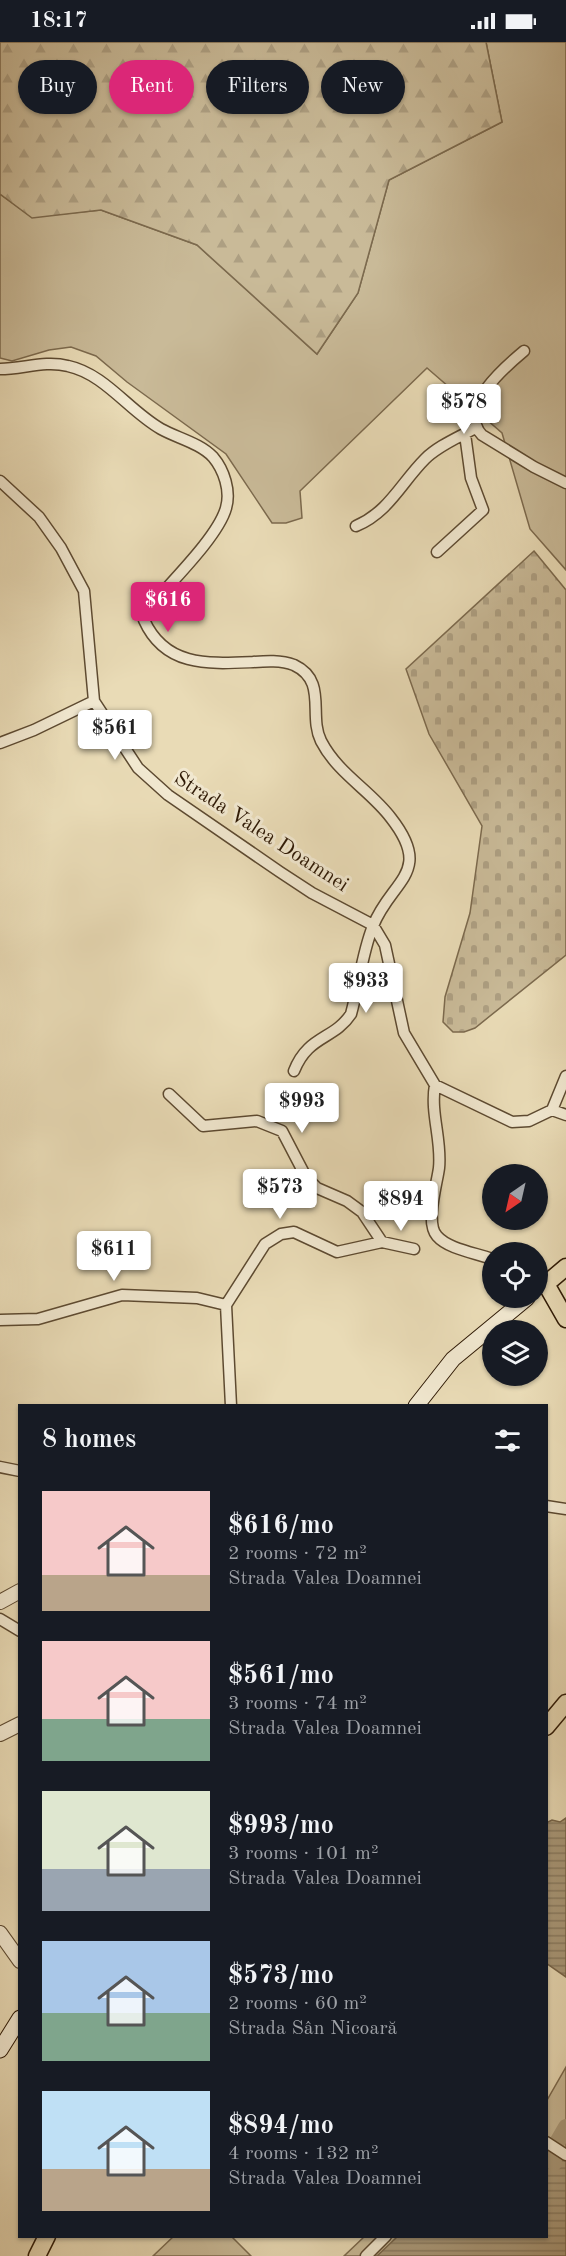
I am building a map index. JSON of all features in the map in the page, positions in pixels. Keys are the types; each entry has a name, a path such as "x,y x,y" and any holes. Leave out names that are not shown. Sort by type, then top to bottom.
{"main road":[{"path":"548,1279 566,1267"},
{"path":"548,1295 566,1319"},
{"path":"418,1404 458,1354 515,1308"},
{"path":"0,2050 18,2021"},
{"path":"37,2256 46,2238"}],"street":[{"path":"524,351 483,391 476,416 477,428 490,440 566,483"},
{"path":"0,369 46,363 68,366 90,374 138,414 161,429 211,454 221,467 228,496 226,509 203,545 149,608 144,620 150,633 163,649 176,656 222,664 282,662 293,665 311,680 317,699 318,736 327,753 346,775 389,815 408,844 407,873 373,925 351,1014 344,1023 307,1048 294,1071"},
{"path":"356,526 374,516 392,501 427,457 477,428"},
{"path":"437,552 483,510 471,478 465,434"},
{"name":"Strada Valea Doamnei","path":"0,481 39,517 84,591 94,701 124,748 152,783 312,893 373,925"},
{"path":"0,743 34,730 94,701"},
{"path":"373,925 385,945 405,1033 435,1085 512,1122 530,1121 552,1110 566,1076"},
{"path":"435,1085 433,1107 439,1155 432,1205 433,1229 441,1239 482,1255"},
{"path":"169,1094 203,1126 256,1121 282,1131 306,1177 326,1193 347,1201 362,1212 382,1242"},
{"path":"552,1110 566,1115"},
{"path":"231,1404 226,1305 260,1251 270,1240 281,1234 300,1234 337,1252 382,1242 414,1249"},
{"path":"0,1320 38,1318 122,1295 196,1298 226,1305"},
{"path":"0,1467 18,1471"},
{"path":"548,1506 566,1509"},
{"path":"0,1602 18,1592"},
{"path":"0,1619 18,1630"},
{"path":"0,1734 18,1725"},
{"path":"1,1936 18,1957"},
{"path":"548,2143 566,2155"},
{"path":"366,2256 384,2238"}],"green space":[{"path":"0,42 486,42 502,122 389,180 358,293 317,354 197,245 101,210 32,218 0,194"},
{"path":"486,42 566,42 566,570 530,529 502,433 427,368 300,491 302,518 286,523 272,523 226,454 127,382 96,356 71,347 49,350 12,361 0,358 0,194 32,217 101,210 197,245 317,354 358,293 389,180 502,122"},
{"path":"534,551 566,590 566,955 475,1028 464,1032 453,1032 443,1022 445,997 470,913 482,826 429,734 406,669"},
{"path":"566,2067 566,2256 344,2256 363,2238 548,2238 548,2098"},
{"path":"172,2238 233,2238 251,2256 153,2256"}],"shaded area":[{"path":"566,1818 566,1977 548,1964 548,1822 552,1820 560,1822"},
{"path":"548,2148 566,2161 566,2256 377,2256 396,2238 548,2238"}],"waterway":[{"path":"554,2163 552,2151 566,2127"}]}
